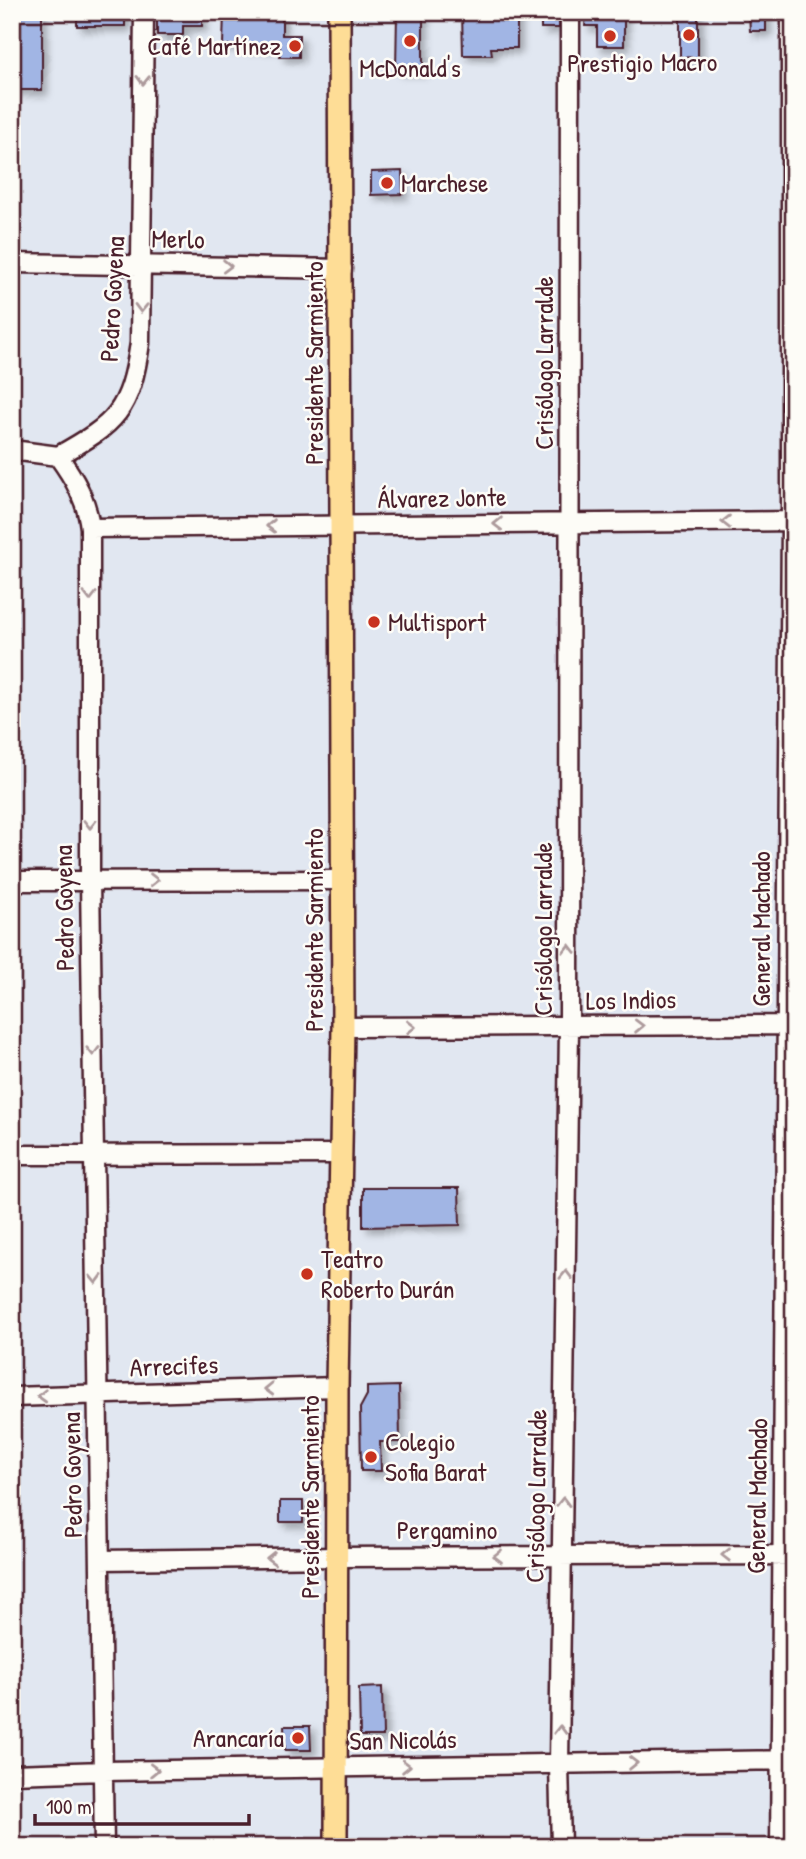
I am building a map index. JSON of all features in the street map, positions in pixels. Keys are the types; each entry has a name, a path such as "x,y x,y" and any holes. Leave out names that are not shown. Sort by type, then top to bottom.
{"main road":[{"name":"Presidente Sarmiento","path":"336,1847 339,1557 337,1387 343,1027 339,12"}],"street":[{"name":"Pedro Goyena","path":"104,1847 90,880 90,528 88,512 78,488 58,456 108,424 123,407 129,394 140,343 144,12"},
{"name":"Crisólogo Larralde","path":"561,1847 559,1764 569,1027 570,12"},
{"name":"General Machado","path":"780,1847 787,1760 792,521 791,12"},
{"name":"Merlo","path":"12,263 342,269"},
{"path":"12,450 58,456"},
{"name":"Álvarez Jonte","path":"90,528 792,521"},
{"path":"12,881 341,880"},
{"name":"Los Indios","path":"343,1027 790,1025"},
{"path":"12,1156 341,1154"},
{"name":"Arrecifes","path":"12,1397 337,1387"},
{"name":"Pergamino","path":"100,1560 788,1555"},
{"name":"San Nicolás","path":"12,1774 787,1760"}],"building":[{"path":"12,12 42,12 42,90 12,90"},
{"path":"77,12 125,12 125,26 77,26"},
{"path":"157,12 202,12 202,26 183,26 183,35 157,35"},
{"path":"224,12 282,12 282,35 299,35 299,57 280,57 280,47 223,45"},
{"name":"McDonald's","path":"397,12 423,12 423,70 396,70"},
{"path":"462,12 517,12 517,48 491,48 492,55 463,55"},
{"path":"541,12 559,12 559,28 541,28"},
{"name":"Prestigio","path":"586,12 624,12 624,46 597,46 597,26 585,26"},
{"name":"Macro","path":"680,12 698,12 698,58 680,57"},
{"path":"749,12 766,12 766,31 750,31"},
{"name":"Marchese","path":"402,171 403,194 371,195 371,172"},
{"path":"363,1188 459,1188 460,1225 363,1227"},
{"path":"399,1386 400,1442 380,1442 381,1471 361,1471 360,1408 367,1395 367,1387"},
{"path":"280,1501 303,1501 303,1522 280,1522"},
{"path":"382,1687 383,1736 360,1736 359,1688"},
{"name":"Arancaría","path":"284,1726 310,1726 311,1750 285,1750"}],"place":[{"name":"Macro","path":"689,35"},
{"name":"Prestigio","path":"610,36"},
{"name":"McDonald's","path":"410,41"},
{"name":"Café Martínez","path":"295,46"},
{"name":"Marchese","path":"387,183"},
{"name":"Multisport","path":"374,622"},
{"name":"Teatro Roberto Durán","path":"307,1274"},
{"name":"Colegio Sofia Barat","path":"371,1457"},
{"name":"Arancaría","path":"298,1738"}]}
